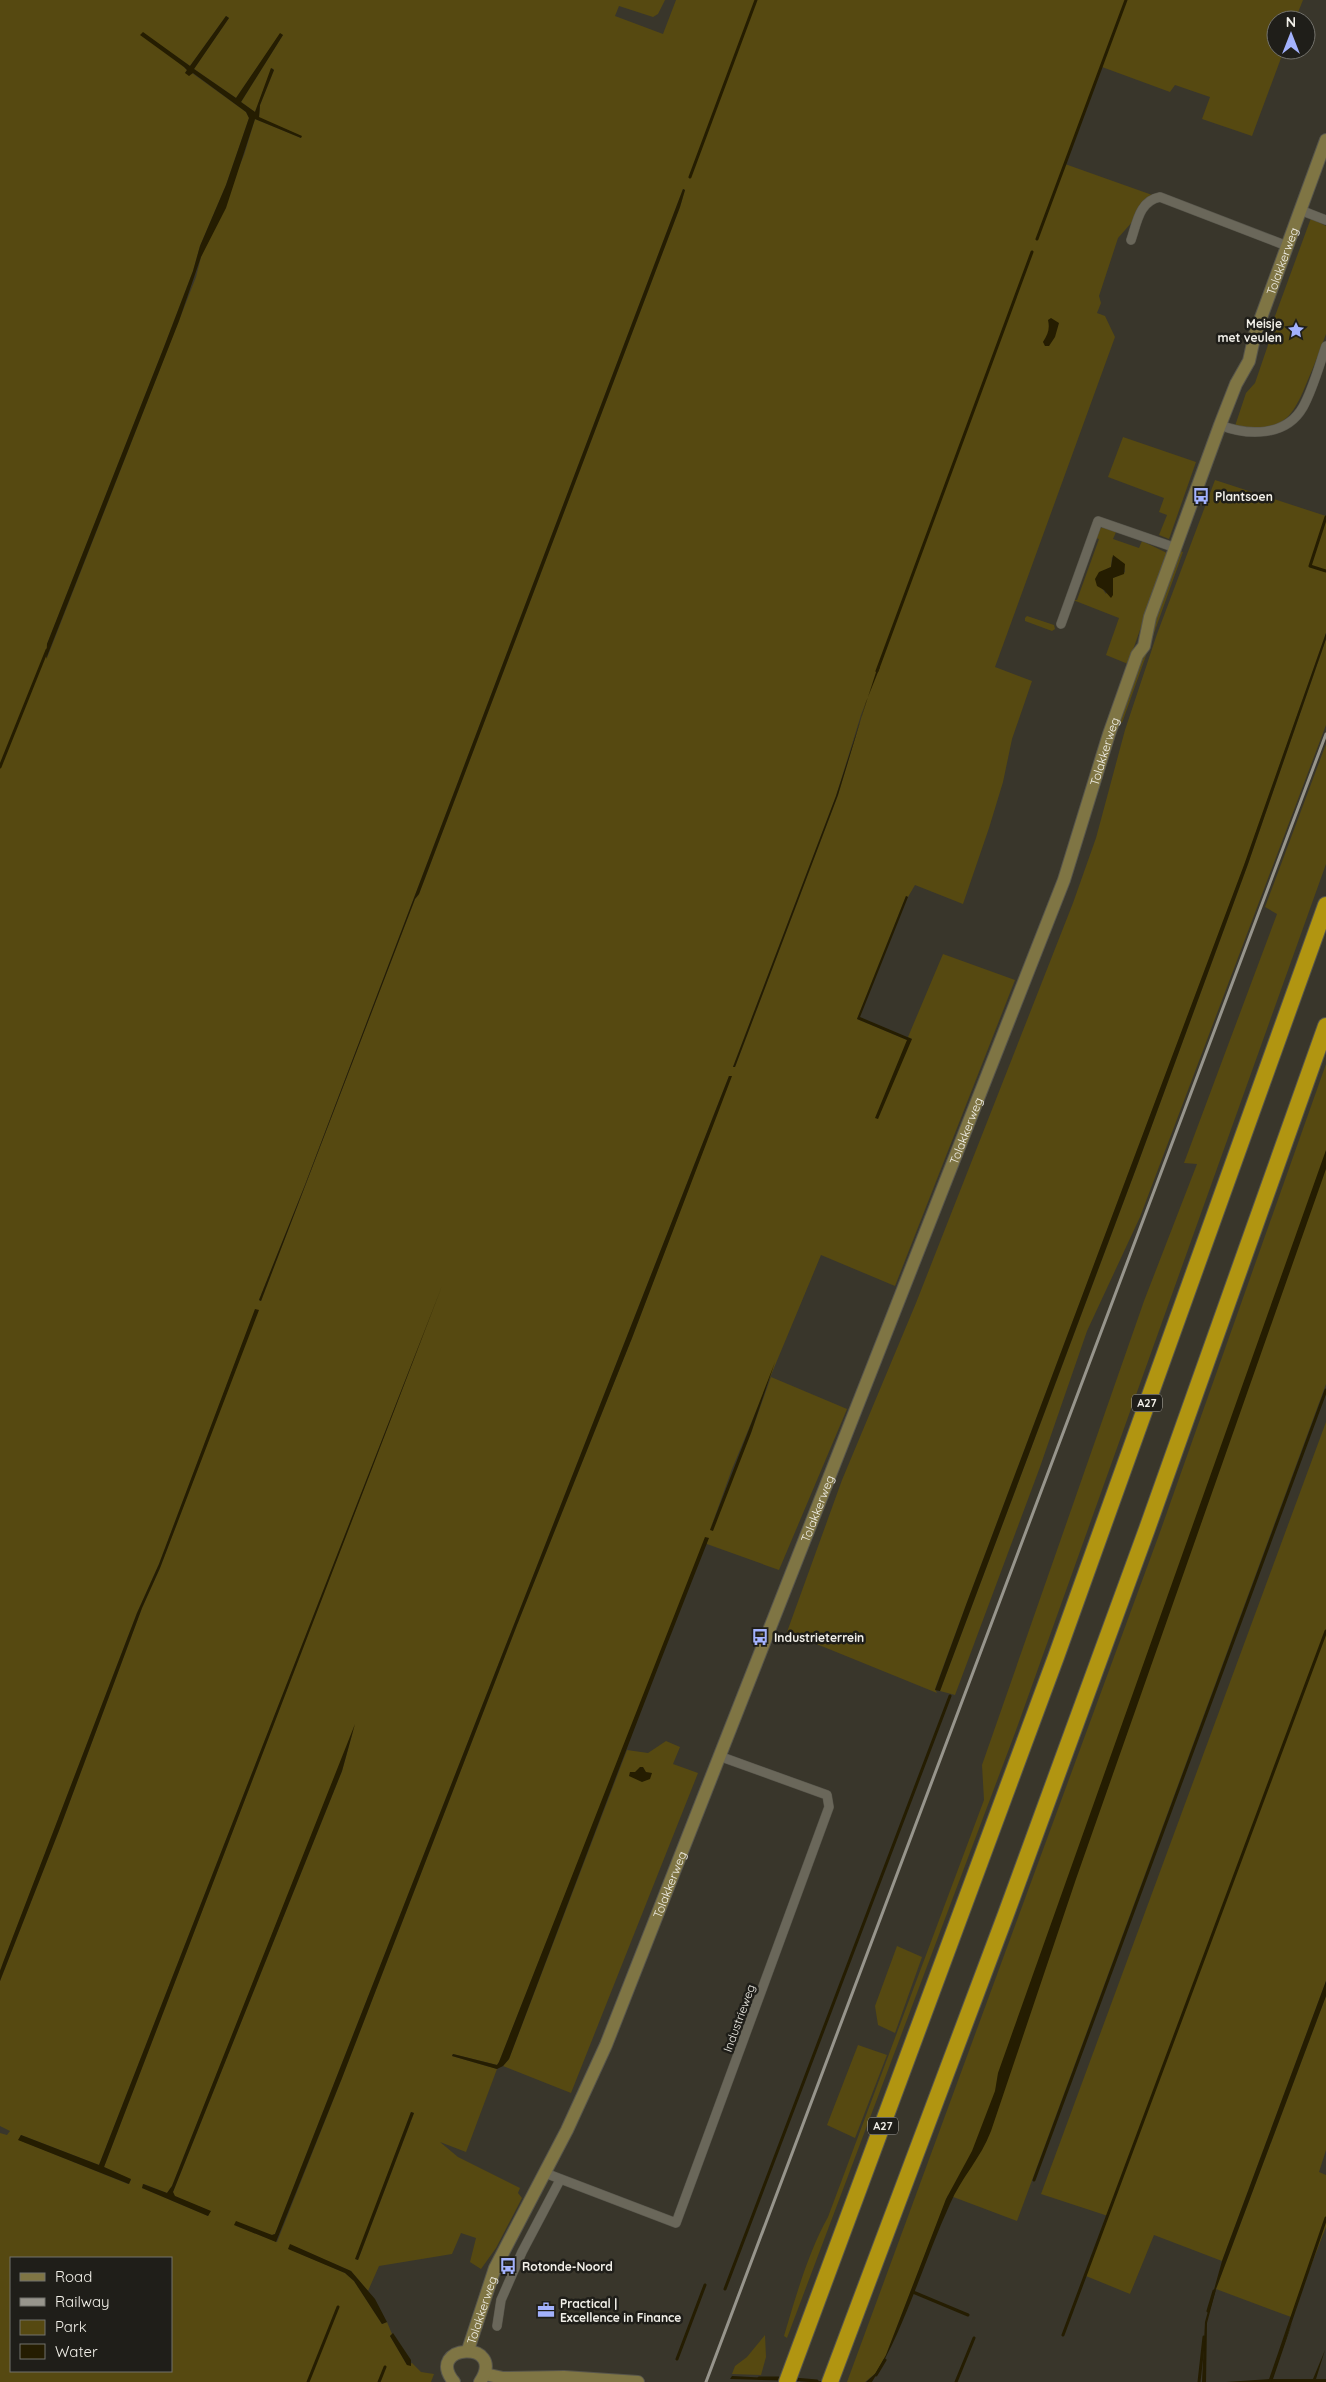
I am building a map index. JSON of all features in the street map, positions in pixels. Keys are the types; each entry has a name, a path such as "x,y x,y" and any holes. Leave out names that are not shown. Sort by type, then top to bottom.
{"highway":[{"name":"A27","path":"787,2382 1049,1676 1326,905"},
{"path":"830,2382 1006,1914 1147,1529 1326,1026"}],"main road":[{"name":"Tolakkerweg","path":"468,2350 488,2283 506,2244 545,2173 606,2044 1064,880 1109,734 1137,655 1144,624 1150,617 1236,384 1249,361 1255,334 1326,140"},
{"path":"454,2382 448,2372 449,2361 457,2352 468,2350 476,2352 483,2360 482,2378 564,2377 638,2382"}],"street":[{"path":"1131,240 1143,205 1153,198 1160,197 1286,246"},
{"path":"1300,210 1326,220"},
{"path":"1220,425 1244,432 1261,433 1290,422 1303,408 1326,346"},
{"path":"1060,624 1098,521 1176,548"},
{"name":"Industrieweg","path":"545,2173 676,2224 829,1807 827,1795 719,1756"},
{"path":"497,2326 501,2300 522,2252 560,2180"}],"green space":[{"path":"0,0 665,0 658,14 653,17 619,6 615,16 663,34 676,0 1303,0 1299,10 1266,10 1266,60 1280,60 1252,136 1202,119 1210,97 1175,85 1170,92 1102,67 1065,164 1155,196 1118,238 1099,296 1101,303 1097,313 1105,316 1115,337 995,667 1032,681 1012,739 1003,782 989,828 963,904 915,885 908,897 906,896 857,1019 907,1040 912,1039 908,1037 943,954 1015,980 895,1286 821,1255 732,1469 710,1530 751,1433 771,1377 847,1409 779,1570 704,1543 499,2062 497,2065 453,2054 452,2056 497,2069 466,2152 440,2142 458,2157 520,2188 518,2193 522,2198 496,2248 481,2269 470,2262 476,2238 461,2233 452,2254 379,2266 368,2291 351,2271 291,2245 289,2249 345,2273 354,2281 382,2324 387,2322 392,2334 390,2336 407,2365 412,2363 421,2372 434,2374 431,2382 0,2382 0,2133 7,2135 10,2131 0,2126 0,1981 258,1310 255,1310 159,1564 137,1613 0,1971","holes":["226,16 229,18 194,69 236,98 280,34 283,35 241,102 255,112 272,68 274,70 260,105 259,118 301,136 301,138 255,119 244,155 201,257 196,277 47,658 47,644 164,347 193,271 200,246 226,185 249,118 246,112 192,73 185,73 187,70 184,67 143,33 190,66","683,189 685,190 680,207 419,894 415,899 261,1301 259,1300 305,1185","879,668 866,702 838,795 735,1067 733,1067 836,796 861,715","729,1076 731,1077 632,1338 517,1625 277,2242 234,2225 272,2235 275,2234","423,1335 104,2167 131,2180 128,2184 19,2140 21,2135 99,2165","353,1731 342,1771 173,2192 174,2196 210,2211 208,2216 142,2188 144,2184 167,2193 172,2186","411,2112 414,2113 358,2260 356,2259"]},
{"path":"1311,218 1326,226 1326,334 1301,396 1289,415 1282,422 1273,426 1250,428 1235,426 1246,393 1255,383 1268,345 1271,327"},
{"path":"1123,437 1196,462 1169,539 1159,535 1167,515 1159,512 1164,498 1108,477"},
{"path":"1215,480 1326,516 1326,633 1247,858 966,1605 935,1689 937,1693 787,1632 842,1480 916,1303 1073,903 1096,838 1125,730 1157,634"},
{"path":"1103,527 1116,532 1113,539 1139,548 1142,541 1167,553 1128,664 1106,655 1119,618 1073,600 1077,600 1099,539 1096,538 1099,529","holes":["1112,557 1124,564 1125,572 1113,578 1106,594 1101,587 1107,569 1111,567"]},
{"path":"1179,551 1183,552 1122,723 1119,720"},
{"path":"1027,616 1054,625 1055,629 1052,631 1025,621"},
{"path":"1326,639 1326,725 1140,1217 1087,1331 1040,1467 955,1695 940,1691 1248,864"},
{"path":"1326,744 1326,864 1015,1733 787,2338 784,2336 808,2260 828,2217 984,1800 982,1765 1144,1301 1197,1164 1184,1163 1277,914 1265,907"},
{"path":"1326,1064 1326,1384 1017,2221 948,2195 886,2355 876,2373 865,2382 847,2382 1160,1532"},
{"path":"1326,1422 1326,1981 1222,2261 1154,2235 1130,2294 1086,2276 1108,2216 1041,2194"},
{"path":"666,1741 680,1747 673,1764 698,1773 571,2093 503,2066 509,2059 627,1750 648,1753"},
{"path":"897,1946 922,1957 895,2033 878,2025 875,2006"},
{"path":"1326,1996 1326,2150 1319,2172 1326,2175 1326,2227 1291,2317 1216,2289"},
{"path":"858,2045 887,2055 855,2138 827,2125"},
{"path":"765,2335 766,2357 761,2375 732,2374 735,2366 747,2357"}],"water":[{"path":"226,16 229,18 194,69 236,98 280,33 283,35 241,102 255,112 271,68 274,70 260,105 259,117 302,136 301,138 255,119 226,208 201,257 179,321 46,659 47,644 164,347 193,271 200,246 226,185 249,118 246,112 193,73 189,76 185,73 187,70 184,67 140,35 143,32 190,66"},
{"path":"683,189 685,190 680,207 419,894 415,899 261,1301 259,1300 305,1185"},
{"path":"1051,318 1059,323 1055,337 1049,346 1045,346 1043,342 1048,331 1048,320"},
{"path":"1113,555 1125,564 1124,574 1113,578 1113,595 1111,598 1104,590 1097,586 1095,579 1099,572 1111,567"},
{"path":"1326,633 1326,639 1248,864 1137,1166 940,1691 935,1690 1244,865"},
{"path":"878,666 880,667 868,697"},
{"path":"861,719 838,795 735,1067 733,1067 836,796"},
{"path":"906,896 908,897 860,1017 912,1039 878,1119 875,1118 907,1040 857,1019"},
{"path":"729,1076 732,1076 632,1338 517,1625 342,2078 276,2242 234,2225 236,2221 272,2235 275,2234"},
{"path":"1326,1150 1326,1169 1076,1879 991,2131 950,2204 895,2339 872,2382 866,2382 876,2373 886,2355 946,2199 972,2151 995,2091 998,2073"},
{"path":"442,1286 104,2167 131,2179 129,2184 18,2140 21,2135 99,2165"},
{"path":"255,1309 259,1310 160,1568 142,1608 60,1828 0,1981 0,1971 4,1960 137,1613 159,1564"},
{"path":"775,1362 751,1433 713,1531 710,1530"},
{"path":"705,1537 709,1538 509,2059 503,2066 497,2069 452,2056 453,2054 497,2065 499,2062"},
{"path":"355,1724 342,1771 173,2192 175,2196 211,2211 208,2216 142,2188 143,2184 167,2193 172,2186"},
{"path":"640,1767 643,1767 646,1772 652,1773 650,1779 642,1782 629,1776 630,1772 635,1772"},
{"path":"1326,1981 1326,1996 1216,2289 1207,2323 1206,2382 1202,2382 1205,2322 1222,2261"},
{"path":"411,2112 414,2113 358,2260 355,2259"},
{"path":"290,2244 351,2271 375,2299 387,2322 382,2324 354,2281 345,2273 288,2249"},
{"path":"1292,2323 1273,2379 1313,2379 1325,2350 1316,2379 1326,2379 1326,2382 1226,2382 1270,2379"},
{"path":"393,2333 411,2360 411,2366 407,2365 390,2336"},
{"path":"732,2376 836,2382 730,2379"}],"waterway":[{"path":"690,177 756,0"},
{"path":"1037,239 1126,0"},
{"path":"877,671 1032,252"},
{"path":"1326,517 1310,566 1326,571"},
{"path":"0,767 47,650"},
{"path":"1034,2180 1326,1390"},
{"path":"1063,2335 1326,1631"},
{"path":"725,2289 950,1696"},
{"path":"1270,2381 1326,2218"},
{"path":"677,2359 705,2285"},
{"path":"1208,2311 1214,2291"},
{"path":"913,2292 968,2315"},
{"path":"308,2382 338,2307"},
{"path":"1199,2382 1204,2337"},
{"path":"956,2382 974,2338"},
{"path":"876,2375 885,2360"},
{"path":"379,2382 385,2367"},
{"path":"759,2378 782,2378"},
{"path":"794,2379 817,2381"}],"railway":[{"path":"706,2382 1326,734"}],"place":[{"name":"Meisje met veulen","path":"1296,330"},
{"name":"Plantsoen","path":"1201,496"},
{"name":"Industrieterrein","path":"760,1637"},
{"name":"Rotonde-Noord","path":"508,2266"},
{"name":"Practical | Excellence in Finance","path":"546,2310"}]}
